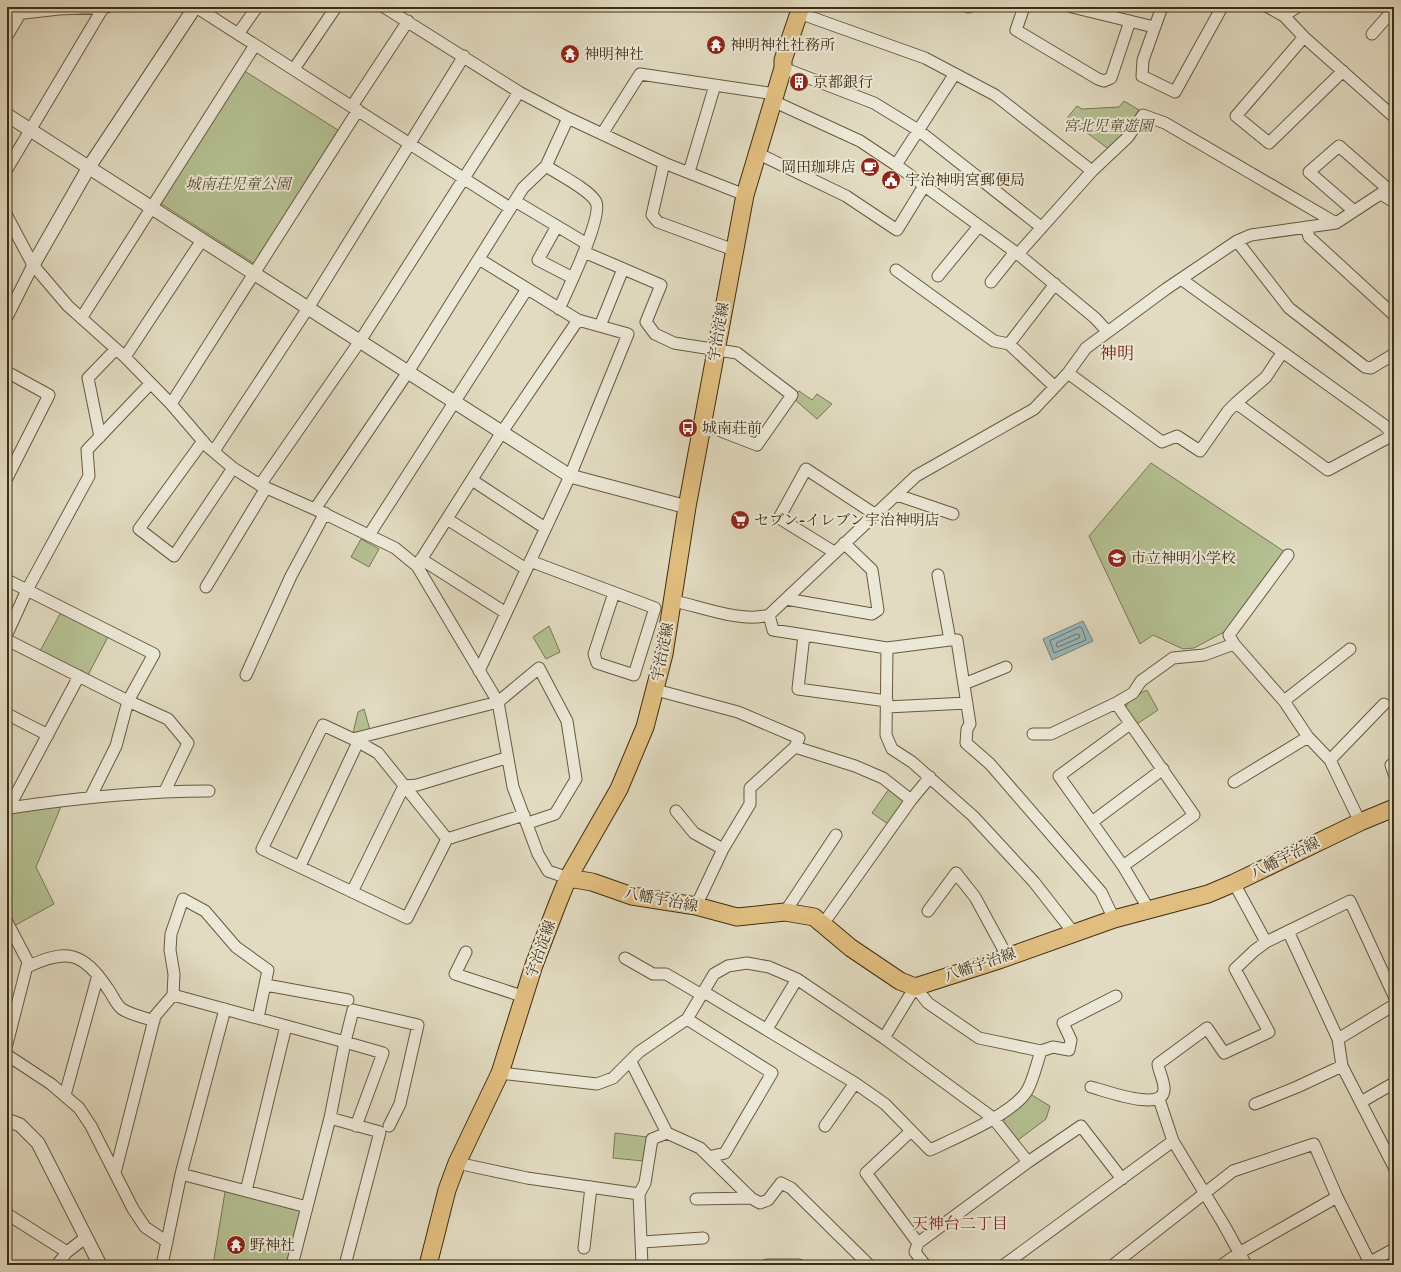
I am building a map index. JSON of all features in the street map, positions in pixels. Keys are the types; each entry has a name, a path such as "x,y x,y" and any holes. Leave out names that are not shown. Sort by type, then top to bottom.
{"main road":[{"name":"宇治淀線","path":"428,1265 447,1190 457,1163 500,1073 546,932 568,878 626,776 645,727 656,690 674,601 687,507 715,350 745,195 783,68 783,60 800,10"},
{"name":"八幡宇治線","path":"568,878 592,882 632,896 696,906 737,917 785,912 814,918 824,924 851,948 900,981 915,986 1148,908 1208,894 1360,822 1394,808"}],"street":[{"path":"7,15 59,9 105,7"},
{"path":"7,169 105,7"},
{"path":"7,317 33,265 89,167 196,7 463,178 557,226 586,248 623,269 661,285 646,322 656,334 674,343 737,353 792,394 757,444 703,424"},
{"path":"238,34 257,7"},
{"path":"294,70 336,7"},
{"path":"384,7 519,92 568,118 664,163 745,195"},
{"path":"1024,7 1016,30 1098,79 1104,81 1111,78 1130,21"},
{"path":"1072,7 1154,27"},
{"path":"1162,7 1143,60 1142,76 1174,92 1222,7"},
{"path":"1268,7 1284,16 1304,37 1394,117"},
{"path":"1284,16 1297,7"},
{"path":"1372,34 1394,9"},
{"path":"800,10 925,58 954,75 995,95 1092,171"},
{"path":"7,36 20,14"},
{"path":"171,404 254,273 408,21"},
{"path":"1304,37 1236,116 1269,143 1343,71"},
{"path":"82,317 255,44"},
{"path":"214,451 308,308 464,56"},
{"path":"783,68 874,103 918,130 1041,227"},
{"path":"602,134 640,74 715,85 774,97 860,142 896,165 1016,253 1095,318 1107,331"},
{"path":"896,165 954,75"},
{"path":"688,172 715,85"},
{"path":"206,587 263,486 360,341 519,92"},
{"path":"7,115 570,476 687,507"},
{"path":"991,282 1092,171 1128,137 1143,115 1165,122 1336,223"},
{"path":"246,675 320,511 522,188 546,166 568,118"},
{"path":"1354,211 1309,172 1339,146 1388,190 1394,202"},
{"path":"757,154 846,196 897,230 924,186"},
{"path":"664,163 652,215 658,222 734,250"},
{"path":"546,166 588,193 596,201 598,209 586,248 560,309"},
{"path":"674,601 747,618 760,618 769,615 834,552 876,516 916,476 1034,409 1068,373 1086,348 1107,331 1181,279 1237,241 1250,235 1336,223 1388,190"},
{"path":"7,216 33,265 68,306 116,349 171,404 203,441 233,468 263,486 320,511 395,548 506,613"},
{"path":"557,226 538,260 573,278"},
{"path":"938,276 979,226"},
{"path":"1306,227 1309,237 1394,315"},
{"path":"124,357 202,240"},
{"path":"1237,241 1289,308 1365,368 1371,368 1394,354"},
{"path":"479,259 578,320 628,334 570,476 479,671"},
{"path":"600,326 623,269"},
{"path":"896,270 994,340 1009,344 1054,387"},
{"path":"1181,279 1384,425 1394,435 1328,470 1236,403"},
{"path":"1009,344 1055,284"},
{"path":"369,535 527,289"},
{"path":"419,562 502,432 578,320"},
{"path":"100,437 88,378 116,349"},
{"path":"1068,373 1162,442 1177,436 1200,451 1228,411 1266,377 1282,353"},
{"path":"7,372 49,395 7,478"},
{"path":"7,634 27,590 89,476 87,450 150,384"},
{"path":"203,441 139,529 174,556 233,468"},
{"path":"834,552 779,518 806,469 876,516"},
{"path":"472,480 545,528"},
{"path":"897,495 953,514"},
{"path":"447,519 528,565 655,608 670,617"},
{"path":"786,599 872,614 878,610 872,570 844,543"},
{"path":"1288,555 1229,635 1234,644 1284,701 1308,737 1330,760 1360,822"},
{"path":"419,562 479,671 498,702 506,758 513,787 538,854 548,871 568,878"},
{"path":"938,575 950,640"},
{"path":"7,580 154,654 128,701 116,746 91,796"},
{"path":"614,593 594,654 596,663 634,675 655,608"},
{"path":"769,615 773,630 887,648 957,640 970,724 967,729 966,743 990,764 1101,892 1114,919"},
{"path":"804,635 798,689 887,704 967,703"},
{"path":"7,640 128,701 168,718 188,743 165,791"},
{"path":"1033,734 1051,734 1116,703 1133,693 1141,682 1173,658 1204,655 1234,644"},
{"path":"887,648 886,735 892,749 930,777 978,822 1034,882 1073,932"},
{"path":"1284,701 1350,649"},
{"path":"355,740 498,702 539,668 567,720 576,779 555,814 526,819 447,839 407,918 262,848 323,725 378,753 447,839"},
{"path":"964,684 1001,673"},
{"path":"8,809 79,676"},
{"path":"656,690 738,712 799,738 795,747 750,788 750,804 724,849 696,906"},
{"path":"1116,703 1194,815 1123,866"},
{"path":"1330,760 1384,704"},
{"path":"7,714 48,736"},
{"path":"1130,724 1059,776 1123,866 1148,908"},
{"path":"1234,782 1308,737"},
{"path":"300,866 355,740"},
{"path":"795,747 855,766 883,778 911,800"},
{"path":"404,786 417,785 506,758"},
{"path":"1092,822 1163,770"},
{"path":"824,924 911,800 930,777"},
{"path":"352,892 404,786"},
{"path":"8,809 91,796 165,791 209,791"},
{"path":"676,811 694,833 724,849"},
{"path":"785,912 836,835"},
{"path":"928,911 956,873 975,898 1008,956"},
{"path":"1234,883 1266,942"},
{"path":"115,1173 155,1016 173,995 174,974 170,950 171,934 183,899 205,911 236,947 268,970 258,1018"},
{"path":"1090,1087 1149,1102 1159,1100 1163,1095 1164,1088 1158,1064 1207,1028 1224,1053 1269,1032 1235,969 1266,942 1350,901 1394,996"},
{"path":"7,922 28,962 7,1044"},
{"path":"1288,931 1338,1039 1342,1066 1394,1167"},
{"path":"466,952 455,974 524,997"},
{"path":"27,966 43,959 64,956 77,957 98,975 121,1009 154,1021"},
{"path":"625,958 653,974 666,974 703,993 767,1029 855,1083 885,1104 910,1132 930,1150 993,1118 1017,1103 1028,1089 1041,1051"},
{"path":"500,1073 597,1084 612,1078 631,1062 640,1052 687,1019 714,974 728,966 747,963 769,968 797,979 884,1038 993,1118 1028,1162"},
{"path":"65,1095 98,975"},
{"path":"767,1029 797,979"},
{"path":"266,985 348,1000"},
{"path":"884,1038 915,986 928,1003 979,1038 1041,1051 1053,1047 1068,1050 1071,1040 1063,1023 1116,996"},
{"path":"173,995 383,1053 356,1126"},
{"path":"1338,1039 1394,1005"},
{"path":"162,1265 181,1174 224,1009"},
{"path":"292,1265 330,1118 353,1010 418,1025 400,1104 389,1126"},
{"path":"687,1019 772,1073 725,1153 709,1158"},
{"path":"246,1191 286,1026"},
{"path":"7,1055 51,1084 79,1108 91,1126 133,1210 145,1227 167,1242"},
{"path":"631,1062 666,1132 700,1148 750,1198 760,1203 768,1200 781,1183 791,1188 870,1265"},
{"path":"1255,1104 1297,1087 1342,1066"},
{"path":"825,1126 855,1083"},
{"path":"1361,1102 1394,1083"},
{"path":"1159,1100 1173,1141 1224,1224 1238,1253 1246,1265"},
{"path":"330,1118 380,1132 345,1265"},
{"path":"7,1120 20,1125 38,1143 100,1265"},
{"path":"925,1265 915,1252 918,1243 1028,1162 1081,1126 1122,1179"},
{"path":"642,1265 639,1194 645,1183 652,1139 666,1132"},
{"path":"910,1132 866,1173 918,1243"},
{"path":"1012,1263 1173,1141"},
{"path":"1113,1265 1206,1194 1233,1171 1314,1144 1367,1264 1394,1249"},
{"path":"457,1163 527,1178 639,1194"},
{"path":"181,1174 307,1207"},
{"path":"584,1248 591,1187"},
{"path":"1222,1265 1238,1253 1337,1197"},
{"path":"696,1199 750,1198"},
{"path":"7,1214 66,1252"},
{"path":"57,1265 66,1252 85,1238"},
{"path":"642,1242 703,1238"},
{"path":"768,1265 799,1265"}],"green space":[{"name":"城南荘児童公園","path":"243,70 338,130 255,264 160,203"},
{"name":"宮北児童遊園","path":"1124,101 1139,110 1123,136 1110,150 1067,118 1077,106 1082,109 1119,107"},
{"path":"799,391 812,400 817,394 832,404 817,419 793,398"},
{"path":"1151,463 1285,552 1226,631 1194,648 1183,649 1153,635 1140,644 1089,536"},
{"path":"361,539 379,549 369,567 351,557"},
{"path":"61,612 109,635 88,675 40,651"},
{"path":"549,626 560,652 546,659 533,637"},
{"path":"1147,690 1158,710 1137,724 1126,710 1127,703 1135,696"},
{"path":"364,709 370,730 353,733 358,712"},
{"path":"889,789 901,797 904,804 888,824 872,813"},
{"path":"62,804 36,867 54,904 12,927 7,917 7,819 17,810 24,808 40,805"},
{"path":"1030,1094 1050,1106 1046,1119 1018,1140 1003,1123 1005,1117 1018,1109"},
{"path":"615,1133 647,1137 643,1161 613,1158"},
{"path":"226,1186 307,1207 292,1265 213,1265"}],"water":[{"path":"1083,621 1093,641 1052,660 1043,639"}],"place":[{"name":"神明神社社務所","path":"716,45"},
{"name":"神明神社","path":"570,54"},
{"name":"京都銀行","path":"799,82"},
{"name":"岡田珈琲店","path":"870,167"},
{"name":"宇治神明宮郵便局","path":"891,180"},
{"name":"城南荘前","path":"688,428"},
{"name":"セブン-イレブン宇治神明店","path":"740,520"},
{"name":"市立神明小学校","path":"1117,558"},
{"name":"野神社","path":"236,1245"}],"district":[{"name":"神明","path":"1117,354"},
{"name":"天神台二丁目","path":"960,1225"}]}
